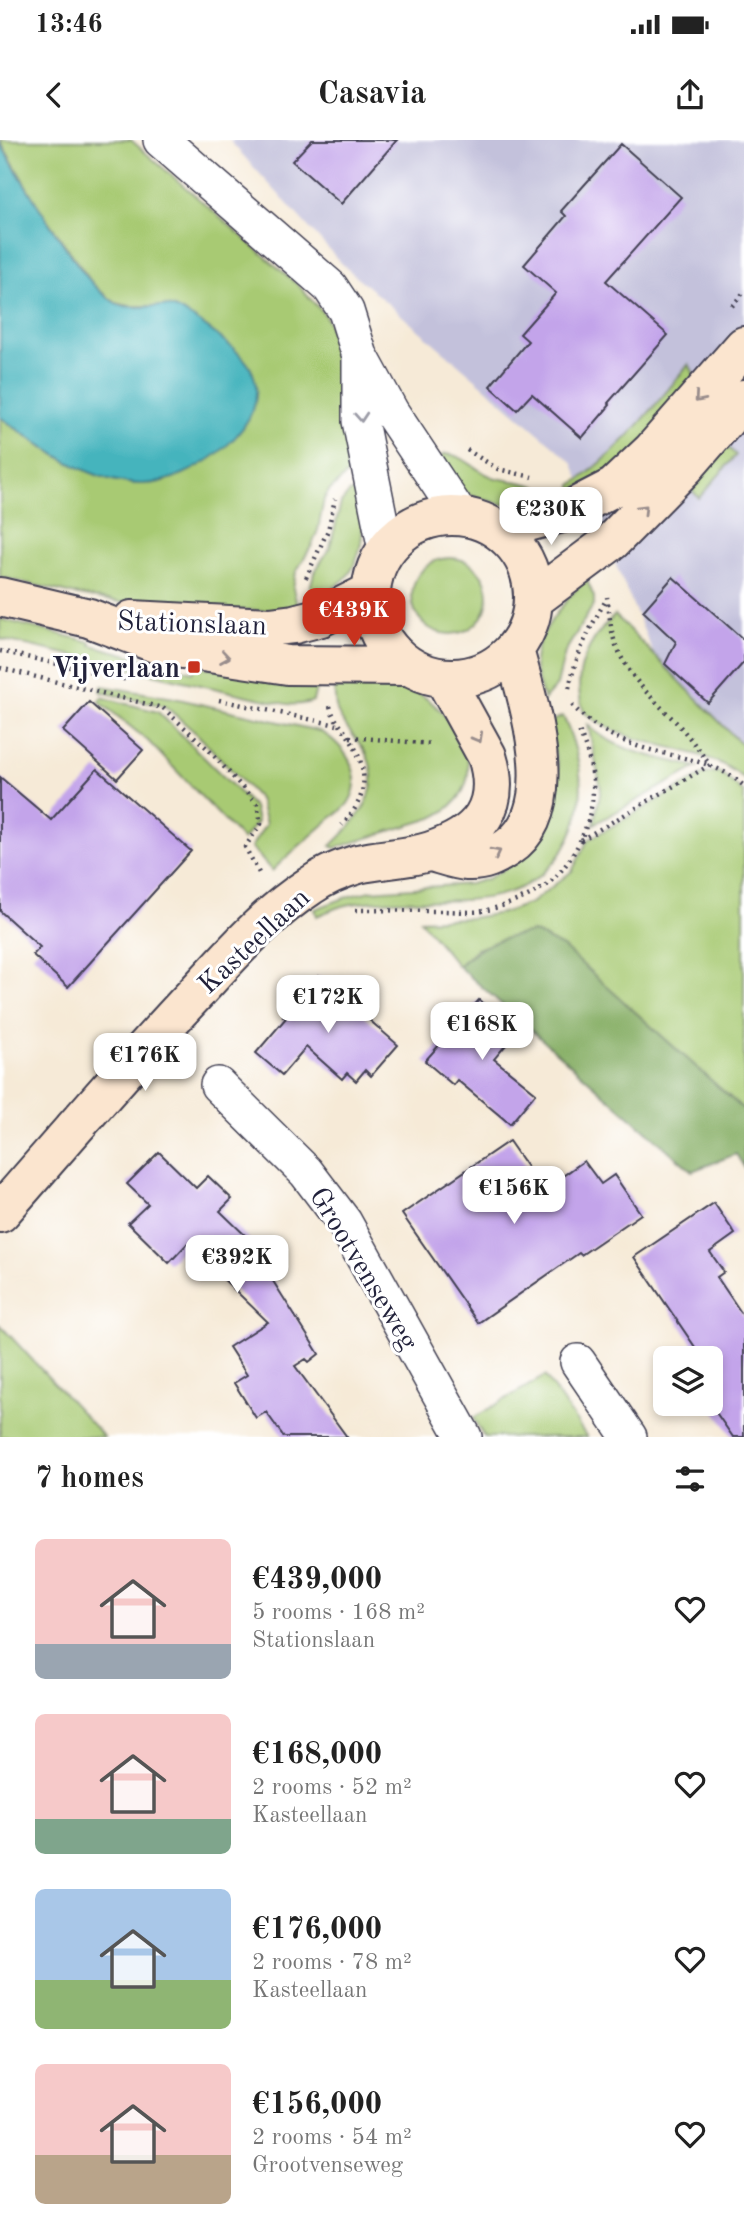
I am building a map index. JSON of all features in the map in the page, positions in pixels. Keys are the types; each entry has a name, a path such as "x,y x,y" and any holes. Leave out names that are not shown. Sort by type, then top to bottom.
{"street":[{"path":"161,140 330,287 346,311 360,356 391,412 461,517"},
{"path":"498,530 566,512 614,487 652,451 744,346"},
{"path":"360,356 360,421 386,550"},
{"path":"534,599 612,541 685,467 744,399"},
{"path":"440,517 481,521 498,530 513,543 525,560 532,580 534,599 525,635 514,650 495,667 471,676 444,678 409,666 392,652 380,635 373,614 371,592 378,563 386,550 401,534 419,523 440,517"},
{"name":"Stationslaan","path":"89,618 270,627 321,617 371,592"},
{"name":"Stationslaan","path":"0,597 89,618 163,646 248,661 323,667 409,666"},
{"name":"Kasteellaan","path":"431,852 467,861 490,858 512,845 530,817 538,787 539,758 514,650"},
{"name":"Kasteellaan","path":"0,1213 163,1027 249,935 287,901 334,873 358,864 431,852 465,835 481,822 489,810 494,782 487,756 444,678"},
{"name":"Grootvenseweg","path":"218,1085 306,1172 344,1222 464,1437"},
{"path":"578,1362 629,1437"}],"path":[{"path":"710,765 673,719 644,691 627,667 617,648 607,598 578,653 567,699 586,720 621,739 636,746 710,765 731,774 744,786"},
{"path":"0,668 163,708 208,749 257,804 261,824 245,847 262,878"},
{"path":"580,841 710,765"}],"shaded area":[{"path":"229,140 744,140 744,752 664,678 572,462 343,265"}],"green space":[{"path":"0,140 131,140 298,285 324,314 329,324 349,437 352,470 324,499 318,530 296,572 293,588 297,605 269,611 143,606 73,594 0,577 0,417 77,466 119,480 166,481 168,306 130,306 116,303 95,287 39,208"},
{"path":"689,364 698,382 628,459 572,491 572,485 620,444"},
{"path":"719,439 736,455 699,498 683,481"},
{"path":"444,454 463,459 493,477 526,483 541,489 551,501 513,507 472,496 461,490 439,459"},
{"path":"358,490 362,532 356,562 344,580 315,598 310,588 314,573 330,547 341,503 349,493"},
{"path":"450,558 464,561 477,569 485,582 488,596 485,610 477,623 464,631 450,634 436,631 423,623 415,610 412,596 415,582 423,569 436,561"},
{"path":"586,578 594,604 565,652 557,685 544,700 535,668 539,644 552,619"},
{"path":"615,615 744,747 744,779 708,758 622,734 602,725 584,712 579,685 584,659 597,636"},
{"path":"0,619 193,672 196,666 314,680 316,689 313,701 298,704 276,702 0,639"},
{"path":"334,678 375,680 405,686 431,702 446,717 466,752 468,771 464,789 452,805 432,818 335,848 331,846 366,804 372,779 371,766 365,752 337,711"},
{"path":"102,686 174,698 319,731 344,751 353,771 354,792 342,809 272,871 251,847 266,824 259,799 197,734 165,706 101,692"},
{"path":"101,697 158,712 254,807 257,822 243,840 147,740 100,702"},
{"path":"563,716 578,762 581,793 576,824 549,868 525,886 497,896 467,900 372,901 342,906 317,916 315,909 350,896 370,891 470,884 487,879 509,866 557,789 558,767 547,723"},
{"path":"588,725 611,742 625,748 697,767 594,824 601,789"},
{"path":"721,773 744,793 744,1110 563,947 533,932 476,949 458,966 420,920 471,918 502,913 531,903 572,871 588,840 704,774"},
{"path":"533,932 563,947 744,1110 744,1167 736,1154 692,1171 458,966 492,943"},
{"path":"0,1325 104,1437 0,1437"},
{"path":"545,1376 587,1437 484,1437 473,1418"}],"water":[{"path":"0,143 54,230 98,289 120,305 175,308 224,341 250,367 256,388 253,409 242,429 226,447 205,462 161,482 122,482 84,470 66,461 0,417"}],"building":[{"path":"312,140 397,140 341,204 292,161"},
{"path":"621,144 681,197 606,281 668,335 608,403 610,405 582,438 532,394 517,410 490,386 528,341 520,334 556,293 524,265 566,216 561,211"},
{"path":"673,577 744,640 744,662 708,703 665,664 676,642 643,611"},
{"path":"89,702 143,750 117,779 63,731"},
{"path":"97,769 191,851 68,987 33,955 40,947 0,911 0,777 51,820"},
{"path":"319,976 398,1045 371,1076 365,1070 356,1081 347,1073 342,1079 306,1047 282,1075 256,1053 286,1018 283,1016"},
{"path":"479,1000 516,1033 494,1059 536,1093 510,1124 457,1080 453,1085 425,1061"},
{"path":"509,1141 543,1190 584,1161 601,1184 614,1175 641,1214 478,1323 402,1214"},
{"path":"159,1152 196,1188 208,1176 232,1199 220,1211 280,1269 271,1278 319,1354 309,1362 306,1359 295,1366 347,1437 284,1437 266,1412 256,1418 234,1383 247,1375 229,1347 268,1322 187,1244 169,1263 128,1223 148,1204 127,1184"},
{"path":"714,1203 735,1234 710,1252 724,1272 717,1277 744,1317 744,1437 733,1437 718,1416 723,1416 723,1346 694,1346 634,1257"}],"place":[{"name":"Vijverlaan","path":"194,667"}]}
